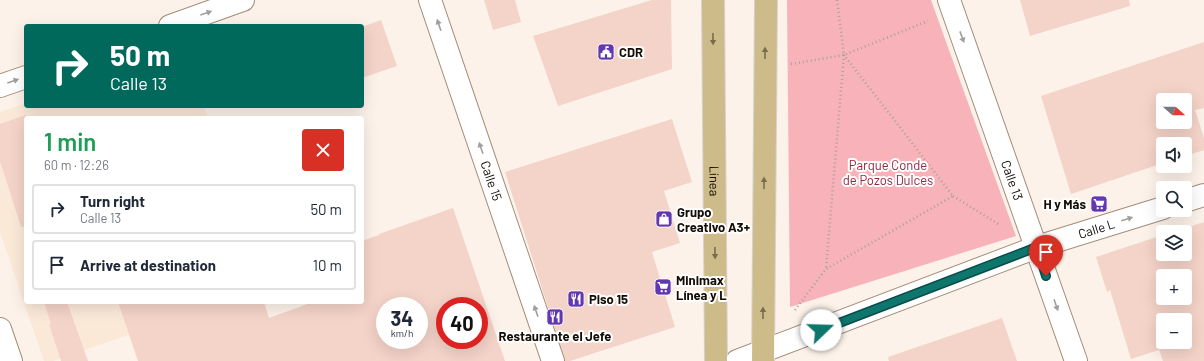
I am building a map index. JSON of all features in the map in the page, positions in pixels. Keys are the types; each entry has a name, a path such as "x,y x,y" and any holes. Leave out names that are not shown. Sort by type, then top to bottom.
{"main road":[{"name":"Línea","path":"713,0 716,361"},
{"path":"763,356 766,0"}],"street":[{"path":"176,24 243,0"},
{"name":"Calle 15","path":"430,0 553,361"},
{"name":"Calle 13","path":"951,5 1076,361"},
{"path":"0,86 24,78"},
{"path":"1192,199 1204,195"},
{"name":"Calle L","path":"737,361 763,356 1037,247 1156,210"},
{"path":"0,329 11,361"}],"path":[{"path":"837,0 844,55 826,269 953,196"},
{"path":"765,68 844,55 951,5"},
{"path":"844,55 953,196 1037,247"}],"shaded area":[{"path":"24,104 24,108 205,108 207,116 24,116 24,302 0,232 0,112"},
{"path":"25,304 218,304 53,361 44,361"}],"green space":[{"name":"Parque Conde de Pozos Dulces","path":"787,0 931,0 1016,236 790,307"}],"building":[{"path":"484,0 515,0 521,22 493,30"},
{"name":"CDR","path":"652,0 671,0 672,69 558,106 533,36"},
{"path":"1020,0 1129,0 1130,6 1030,36"},
{"path":"381,20 397,66 364,77 364,26"},
{"path":"1204,42 1204,108 1195,110 1204,138 1204,150 1192,154 1192,137 1156,137 1156,165 1071,194 1041,96"},
{"path":"26,115 24,116 24,227 21,227 0,161 0,124"},
{"path":"672,119 692,182 664,191 680,243 652,252 675,327 570,361 565,361 505,172"},
{"path":"453,208 483,297 436,297 436,349 488,349 488,311 505,361 138,361 119,304 265,304 269,318 308,304 364,304 364,240"},
{"path":"1204,222 1204,361 1163,361 1159,350 1131,359 1110,290 1107,292 1096,257 1156,237 1156,261 1192,261 1192,226"},
{"path":"45,304 68,304 88,361 61,361 49,324 51,324"},
{"path":"1002,318 1017,361 889,361 888,357"}],"place":[{"name":"CDR","path":"606,52"},
{"name":"H y Más","path":"1099,204"},
{"name":"Grupo Creativo A3+","path":"664,219"},
{"name":"Minimax Línea y L","path":"663,287"},
{"name":"Piso 15","path":"576,299"},
{"name":"Restaurante el Jefe","path":"555,317"}],"route":[{"path":"821,330 1037,247 1046,276"}]}
